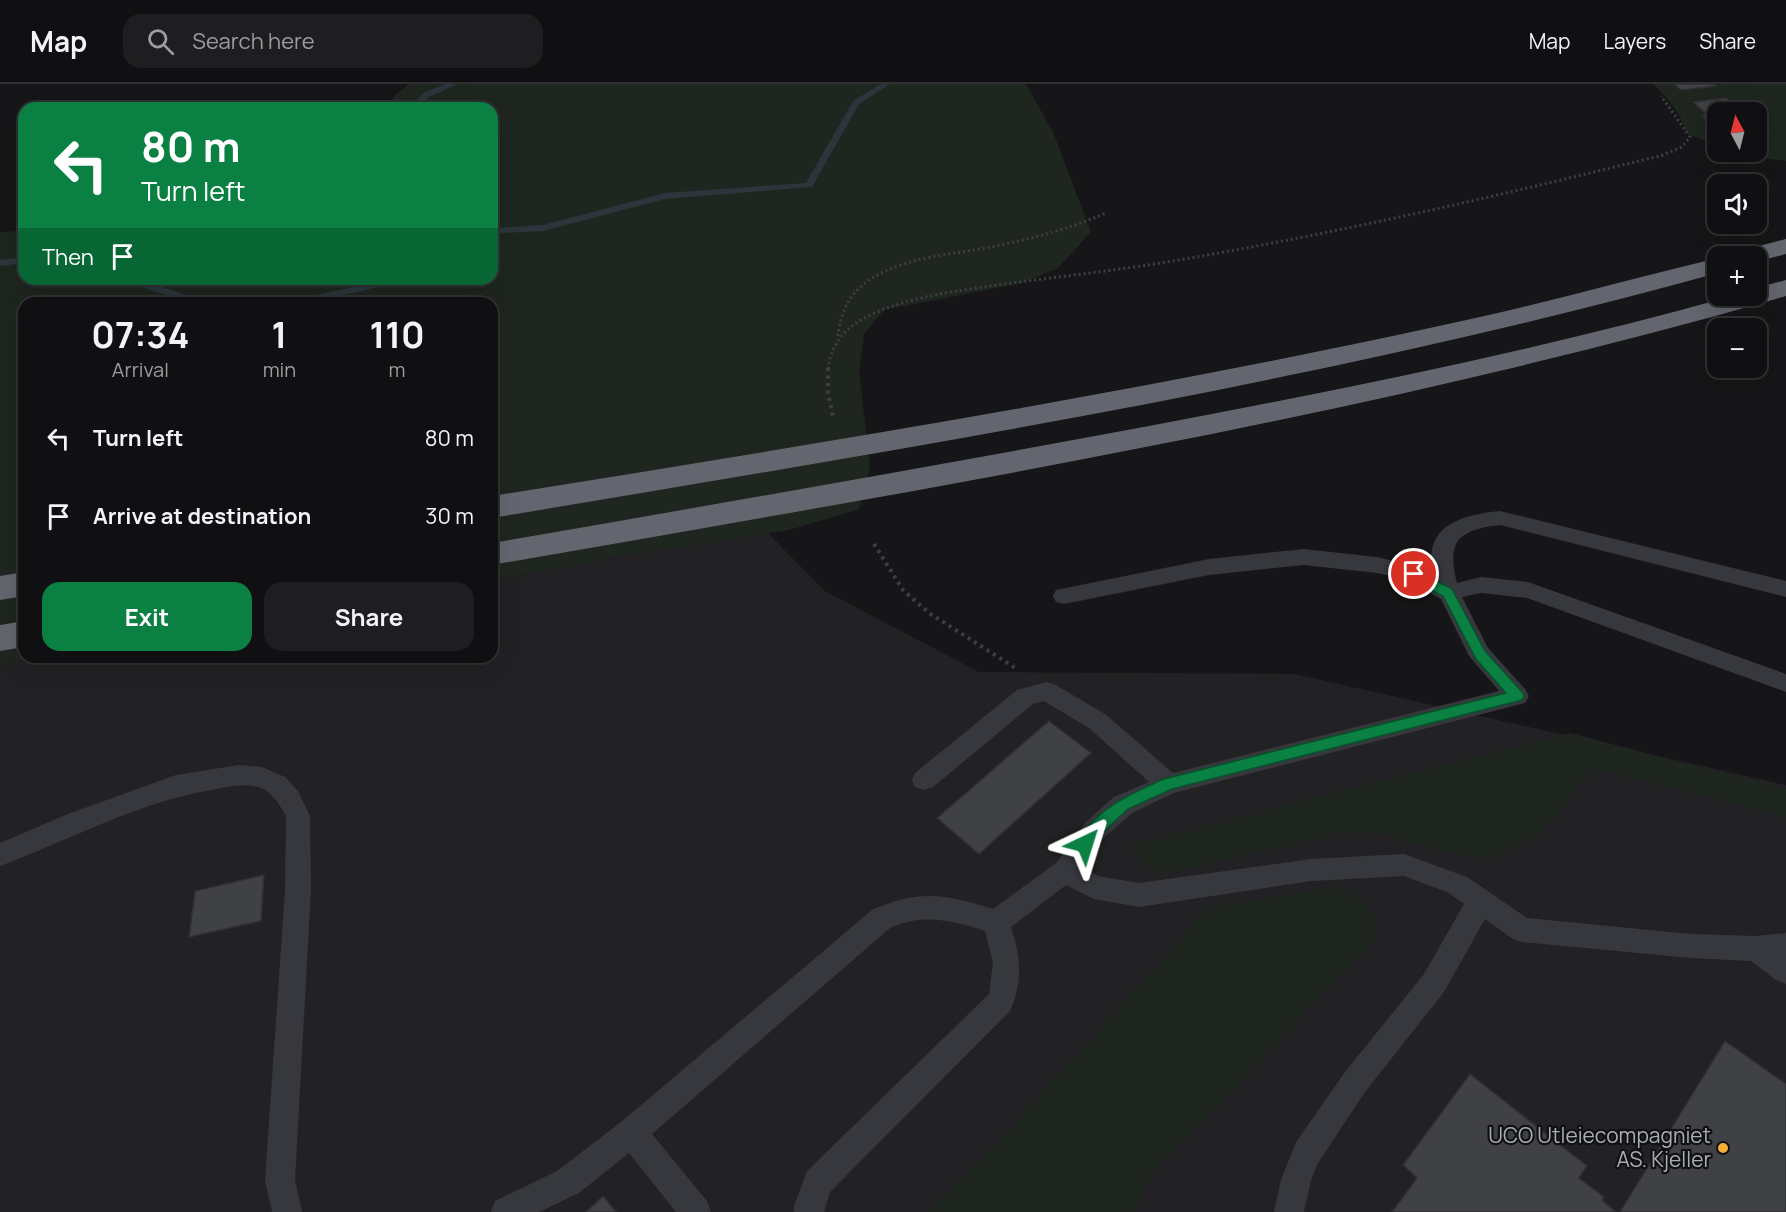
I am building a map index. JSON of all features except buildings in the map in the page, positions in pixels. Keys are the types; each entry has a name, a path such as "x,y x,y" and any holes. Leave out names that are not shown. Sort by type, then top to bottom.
{"highway":[{"path":"1767,251 1786,246"},
{"path":"498,506 933,434 1283,367 1480,325 1631,289 1707,268"},
{"path":"498,553 908,483 1317,403 1512,361 1647,328 1786,288"},
{"path":"0,588 18,585"},
{"path":"0,638 18,635"}],"lane":[{"path":"996,922 1065,871 1095,830 1123,805 1169,784 1517,696 1481,655 1448,593 1440,555 1446,540 1460,525 1478,518 1500,518 1786,589"},
{"path":"1064,596 1209,567 1304,557 1377,565 1414,574 1448,593 1481,585 1528,590 1786,683"},
{"path":"924,780 1025,697 1046,691 1097,721 1169,784"},
{"path":"0,855 77,822 176,785 239,775 262,777 276,784 289,798 297,816 298,890 280,1180 287,1212"},
{"path":"1065,871 1094,887 1139,895 1320,869 1404,865 1458,885 1522,930 1536,933 1756,949 1786,945"},
{"path":"1289,1212 1296,1180 1306,1153 1355,1082 1434,983 1480,902"},
{"path":"506,1212 568,1182 631,1132 881,919 910,907 928,906 958,910 996,922"},
{"path":"809,1212 818,1182 1000,1002 1008,975 1008,960 996,922"},
{"path":"1756,949 1786,971"},
{"path":"631,1132 696,1212"}],"path":[{"path":"838,337 850,326 881,311 914,300 1022,281 1163,262 1310,235 1473,200 1663,155 1682,147 1690,137 1661,96"},
{"path":"833,417 826,380 832,350 838,337 841,314 862,285 882,272 1061,231 1079,226 1106,213"},
{"path":"874,544 903,590 929,614 1017,669 1046,691"}],"shaded area":[{"path":"409,84 1026,84 1053,132 1091,232 1058,268 1022,283 884,310 864,334 859,371 870,467 859,509 789,530 622,556 498,580 498,297 18,297 18,662 0,665 0,232 18,231 18,285 498,285 498,102 390,102"},
{"path":"1653,84 1786,84 1786,161 1767,158 1767,102 1707,102 1707,141 1686,133 1681,119 1664,94"},
{"path":"768,533 825,591 979,672 1295,674 1786,785 1786,1212 0,1212 0,665 18,662 498,663 498,580 622,556"},
{"path":"1570,733 1786,790 1786,818 1593,769 1545,829 1512,851 1484,858 1430,848 1387,834 1341,833 1165,875 1143,864 1133,845"},
{"path":"1339,887 1365,901 1374,915 1376,924 1371,943 1149,1178 1134,1212 931,1212 980,1162 1211,906"}],"waterway":[{"path":"421,102 426,95 453,84"},
{"path":"498,230 543,228 665,196 809,185 856,103 886,84"},
{"path":"0,263 18,261"},
{"path":"146,285 180,297"},
{"path":"321,297 376,285"}],"place":[{"name":"UCO Utleiecompagniet AS. Kjeller","path":"1723,1148"}],"route":[{"path":"1085,844 1095,830 1123,805 1169,784 1300,749 1517,696 1481,655 1448,593 1414,574"}]}
